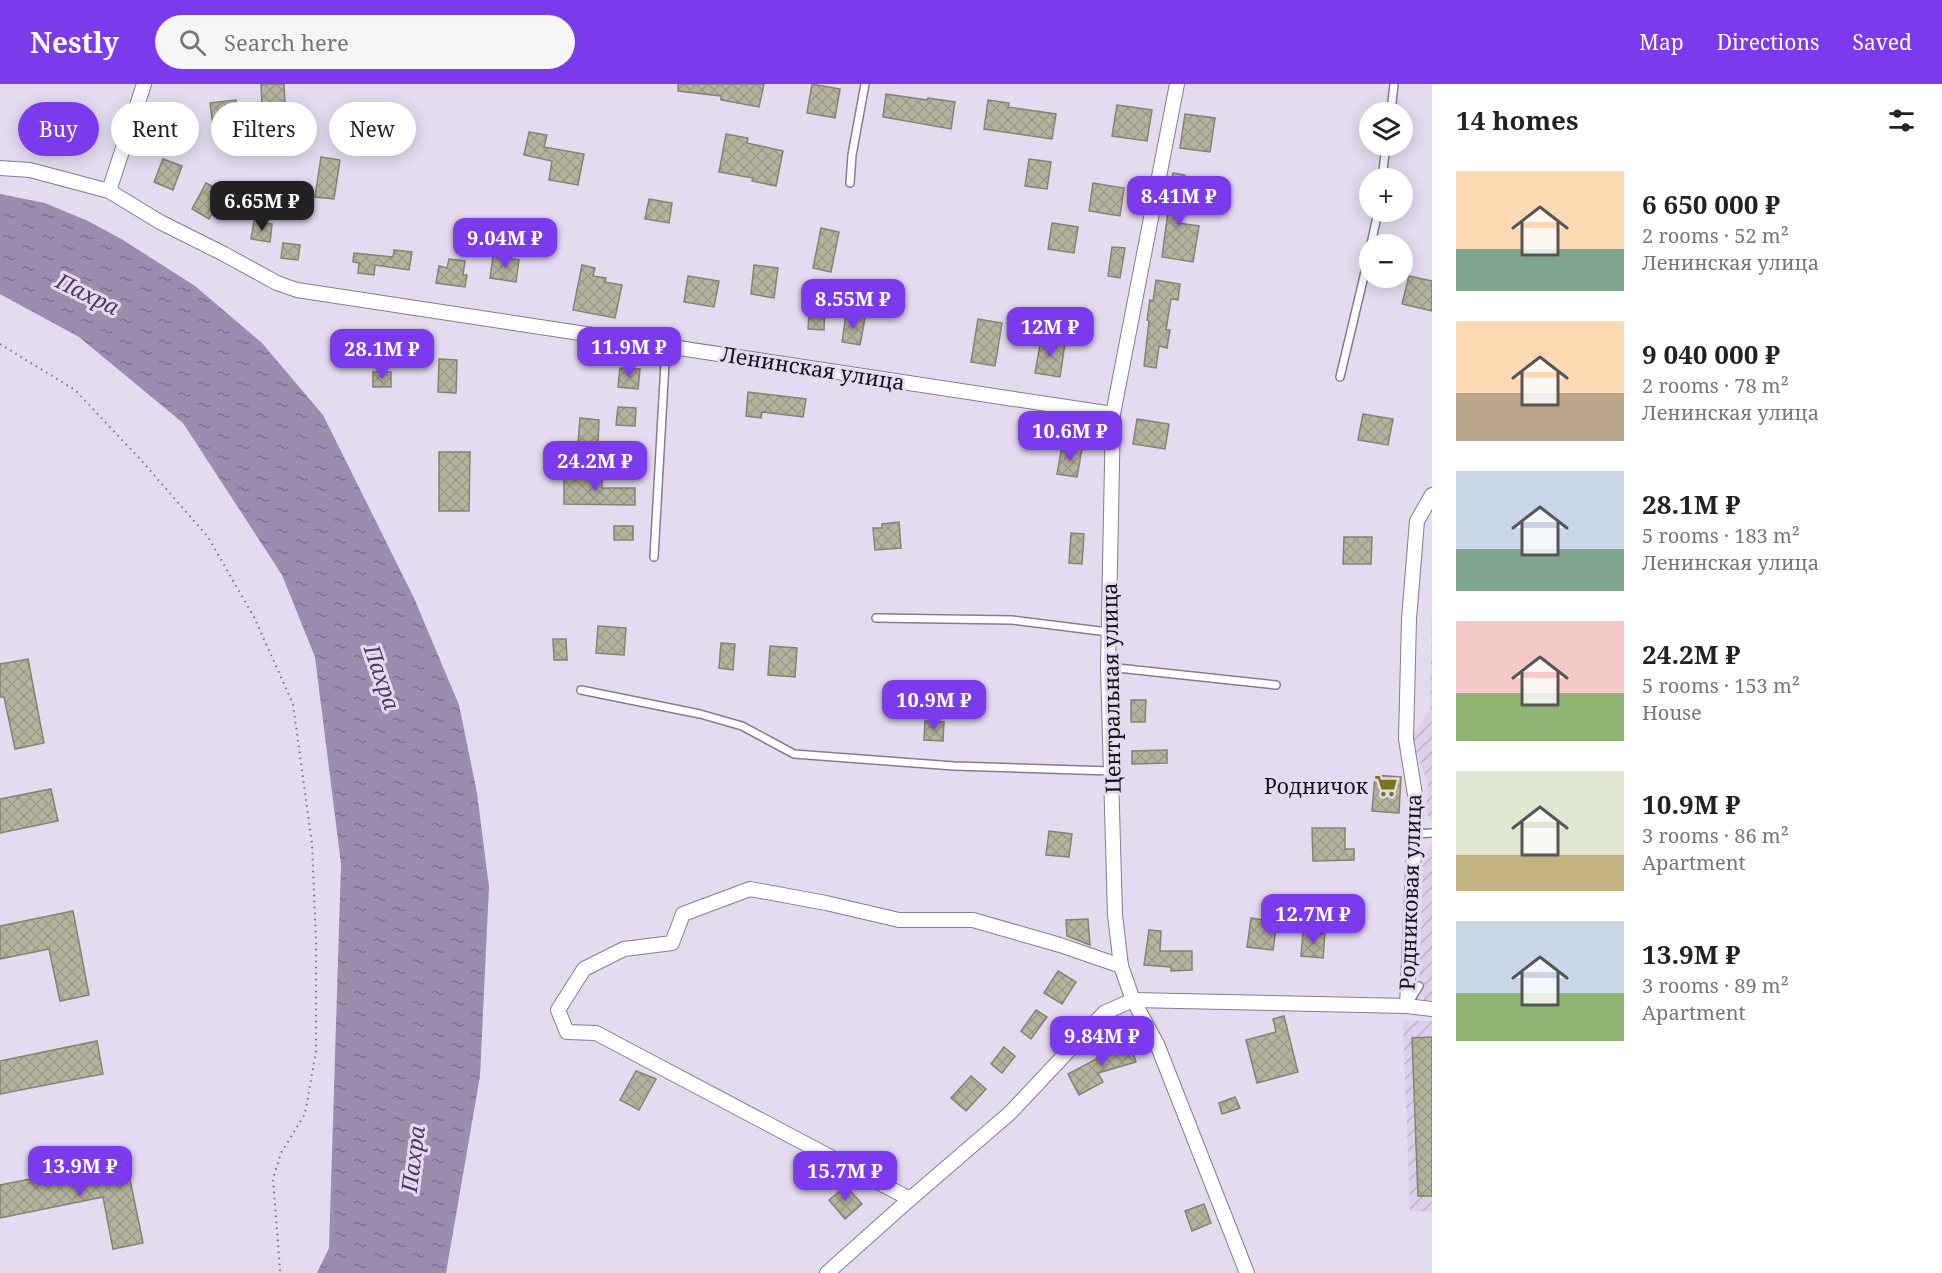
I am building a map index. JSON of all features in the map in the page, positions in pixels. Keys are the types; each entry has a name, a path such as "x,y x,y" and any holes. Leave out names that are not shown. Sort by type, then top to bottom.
{"street":[{"path":"109,191 144,84"},
{"name":"Центральная улица","path":"1177,84 1113,414 1108,667 1115,915 1121,966 1133,1000 1157,1044 1247,1273"},
{"name":"Ленинская улица","path":"0,168 30,171 109,191 160,222 277,283 297,290 1113,414"},
{"name":"Родниковая улица","path":"1407,1005 1416,834 1416,801 1406,739 1409,619 1417,521 1432,495"},
{"path":"910,1199 596,1033 567,1032 558,1010 584,969 624,949 672,943 682,915 750,889 899,920 973,920 1060,945 1121,966"},
{"path":"827,1273 1010,1113 1104,1012 1133,1000 1407,1005 1432,1009"}],"lane":[{"path":"850,183 852,156 865,84"},
{"path":"1391,102 1394,84"},
{"path":"1340,377 1361,288"},
{"path":"654,557 666,345"},
{"path":"876,618 1012,620 1108,632"},
{"path":"1108,667 1276,686"},
{"path":"581,690 700,714 742,726 794,754 954,766 1111,771"},
{"path":"1416,834 1432,833"},
{"path":"1407,1005 1419,986"}],"path":[{"path":"0,345 75,390 141,460 208,537 254,617 292,704 312,844 316,942 316,1051 305,1114 281,1153 273,1179 280,1270 278,1273"}],"shaded area":[{"path":"1432,595 1432,823 1426,812 1428,784 1411,737 1430,710"},
{"path":"1432,843 1432,1000 1424,1000 1419,986 1423,859"},
{"path":"1403,1021 1432,1021 1432,1211 1410,1212"}],"water":[{"name":"Пахра","path":"0,194 45,203 88,221 123,240 195,286 262,343 323,415 414,598 459,705 477,793 489,887 480,1076 446,1273 317,1273 329,1248 341,864 315,657 282,575 183,423 79,337 0,294"}],"building":[{"path":"261,84 284,84 285,102 262,102"},
{"path":"678,84 764,84 759,107 721,100 721,96 678,91"},
{"path":"812,84 840,89 835,118 807,113"},
{"path":"886,94 955,102 951,129 883,117"},
{"path":"988,100 1009,103 1008,107 1056,114 1052,139 984,129"},
{"path":"1117,105 1152,110 1147,141 1112,136"},
{"path":"1185,114 1215,118 1210,152 1180,148"},
{"path":"529,132 547,135 544,147 584,154 578,185 549,180 552,161 524,155"},
{"path":"726,134 748,138 747,143 783,151 776,186 752,181 753,178 719,172"},
{"path":"321,157 340,160 334,199 315,197"},
{"path":"163,159 182,166 173,190 154,182"},
{"path":"1029,159 1051,162 1047,189 1025,186"},
{"path":"1173,173 1185,175 1178,223 1199,226 1193,262 1162,257"},
{"path":"206,183 224,192 209,219 192,209"},
{"path":"1093,183 1124,188 1120,216 1089,211"},
{"path":"649,199 672,203 669,223 645,219"},
{"path":"254,221 272,224 270,242 251,239"},
{"path":"1052,223 1078,227 1074,253 1048,249"},
{"path":"821,228 839,232 831,272 813,268"},
{"path":"283,243 300,245 298,260 281,258"},
{"path":"1112,247 1125,248 1120,278 1108,276"},
{"path":"394,250 412,252 409,270 375,265 374,275 358,273 359,263 353,262 354,253 393,257"},
{"path":"493,256 519,260 516,282 490,278"},
{"path":"449,259 465,261 463,275 467,275 465,287 436,283 439,266 447,268"},
{"path":"582,265 595,268 593,276 606,278 605,282 622,285 615,318 573,310"},
{"path":"754,265 778,268 774,298 751,294"},
{"path":"688,276 719,281 714,307 684,302"},
{"path":"1413,277 1432,281 1432,311 1402,304 1406,288 1413,288"},
{"path":"1156,280 1180,284 1178,300 1171,299 1166,330 1170,330 1167,348 1159,346 1156,368 1144,366 1149,321 1147,320"},
{"path":"810,298 825,299 824,330 808,329"},
{"path":"846,315 865,318 860,345 842,342"},
{"path":"978,319 1002,323 995,366 971,362"},
{"path":"1041,339 1065,343 1060,377 1035,373"},
{"path":"388,341 411,343 408,362 386,360"},
{"path":"439,359 457,360 456,393 438,392"},
{"path":"620,368 640,369 638,389 618,387"},
{"path":"373,372 391,372 391,387 373,387"},
{"path":"748,392 806,399 803,417 762,412 761,418 746,416"},
{"path":"618,407 636,408 635,426 616,425"},
{"path":"1363,414 1393,419 1388,445 1358,440"},
{"path":"580,418 599,420 598,444 578,443"},
{"path":"1137,419 1169,424 1165,449 1133,444"},
{"path":"1062,446 1082,449 1077,477 1057,474"},
{"path":"439,452 470,452 469,511 439,511"},
{"path":"617,452 637,452 637,469 616,468"},
{"path":"564,476 602,476 602,488 635,488 635,505 564,504"},
{"path":"899,522 901,548 875,550 873,528 882,528 882,524"},
{"path":"614,526 633,526 633,540 614,540"},
{"path":"1071,533 1084,534 1082,564 1069,563"},
{"path":"1344,537 1372,537 1371,564 1343,564"},
{"path":"598,626 626,628 624,655 596,653"},
{"path":"553,639 566,639 567,660 554,660"},
{"path":"721,643 735,644 733,670 719,668"},
{"path":"770,646 797,648 795,677 768,675"},
{"path":"28,659 44,743 15,749 4,697 0,697 0,664"},
{"path":"1131,700 1146,700 1145,722 1131,722"},
{"path":"925,721 944,722 943,741 924,740"},
{"path":"1167,750 1167,763 1132,764 1132,751"},
{"path":"1375,775 1401,777 1399,813 1372,811"},
{"path":"51,789 58,821 0,833 0,799"},
{"path":"1312,828 1345,828 1345,849 1354,849 1354,860 1313,861"},
{"path":"1049,831 1072,834 1069,857 1046,855"},
{"path":"73,911 89,995 60,1001 49,949 0,959 0,926"},
{"path":"1251,918 1277,922 1273,950 1247,947"},
{"path":"1088,919 1090,945 1067,936 1066,920"},
{"path":"1149,930 1161,931 1160,951 1192,951 1192,970 1171,971 1171,967 1144,965"},
{"path":"1303,932 1325,934 1323,958 1301,956"},
{"path":"1058,971 1076,982 1062,1004 1044,993"},
{"path":"1036,1010 1047,1017 1031,1039 1021,1031"},
{"path":"1284,1016 1298,1072 1257,1083 1246,1040 1276,1032 1273,1019"},
{"path":"1432,1037 1432,1196 1418,1196 1412,1038"},
{"path":"97,1041 103,1074 0,1094 0,1061"},
{"path":"1129,1041 1136,1062 1098,1073 1103,1082 1079,1095 1068,1074 1104,1055 1102,1049"},
{"path":"1004,1047 1015,1056 1002,1073 991,1064"},
{"path":"636,1071 656,1079 639,1110 620,1100"},
{"path":"971,1076 986,1089 966,1111 951,1098"},
{"path":"1235,1097 1240,1108 1222,1114 1219,1103"},
{"path":"126,1160 143,1243 113,1249 103,1197 0,1218 0,1185"},
{"path":"846,1186 862,1204 845,1219 829,1200"},
{"path":"1204,1204 1211,1223 1192,1231 1185,1211"}],"place":[{"name":"Родничок","path":"1386,786"}]}
